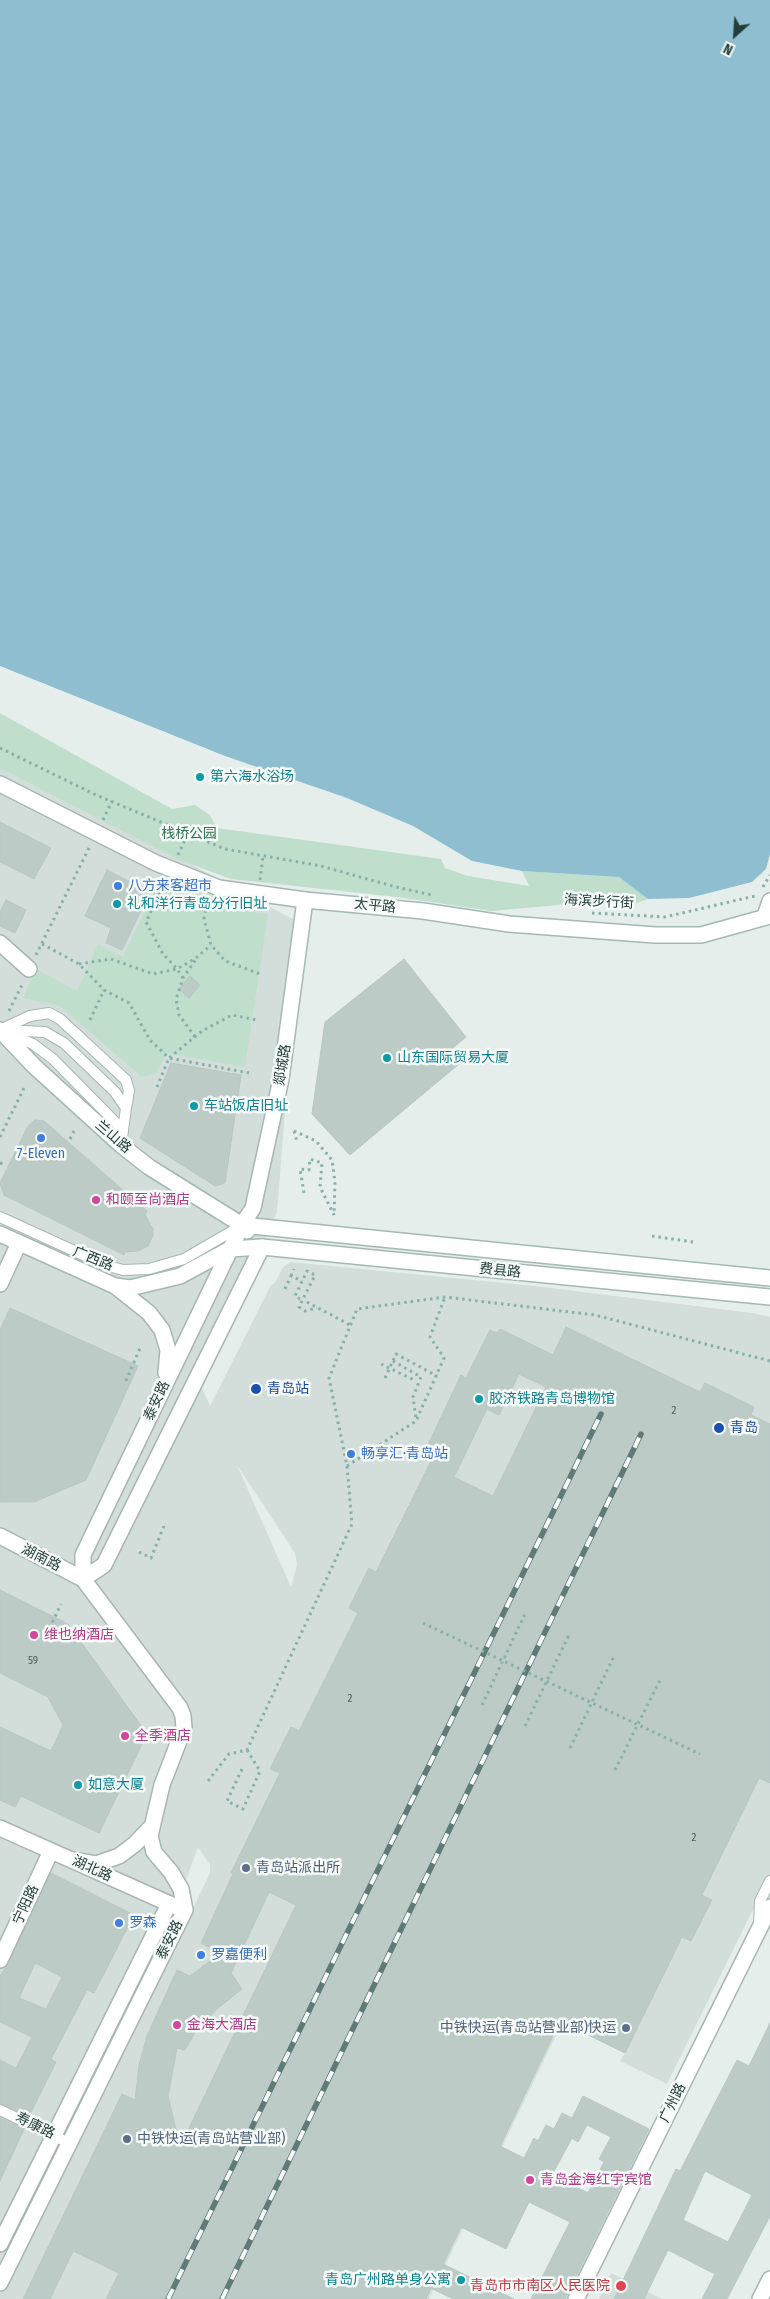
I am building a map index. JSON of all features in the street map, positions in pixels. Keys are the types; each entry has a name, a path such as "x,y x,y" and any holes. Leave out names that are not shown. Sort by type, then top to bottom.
{"street":[{"name":"太平路","path":"0,784 156,863 219,888 305,900 423,911 509,924 656,935 701,935 768,916"},
{"path":"763,895 768,916"},
{"name":"郯城路","path":"242,1225 253,1208 281,1079 305,900"},
{"path":"0,942 30,969"},
{"name":"兰山路","path":"0,1030 34,1066 122,1137 149,1167 242,1225"},
{"path":"242,1225 262,1247"},
{"name":"泰安路","path":"0,2283 185,1910 181,1889 171,1872 154,1852 150,1836 162,1785 184,1728 183,1716 180,1708 83,1579 83,1555 242,1225"},
{"name":"费县路","path":"242,1225 770,1278"},
{"name":"广西路","path":"0,1234 115,1286 130,1288 180,1276 230,1249"},
{"path":"0,1284 19,1243"},
{"name":"泰安路","path":"83,1579 104,1565 262,1247"},
{"name":"费县路","path":"230,1249 262,1247 770,1297"},
{"path":"115,1286 149,1313 162,1330 168,1350 166,1382"},
{"name":"湖南路","path":"0,1536 83,1579"},
{"path":"72,1860 96,1864 119,1856 135,1844 152,1826"},
{"name":"湖北路","path":"0,1828 185,1910"},
{"name":"宁阳路","path":"0,1960 51,1851"},
{"name":"泰安路","path":"0,2244 169,1904"},
{"name":"广州路","path":"576,2299 770,1908"},
{"path":"760,2299 770,2279"}],"lane":[{"path":"0,1030 30,1016 49,1013 60,1019 126,1080 129,1091 122,1137"},
{"path":"0,1030 45,1032 61,1041 115,1092 126,1108"},
{"name":"广西路","path":"0,1217 104,1266 123,1270 149,1270 184,1259 242,1225"},
{"path":"758,1931 760,1901 770,1880"},
{"name":"寿康路","path":"0,2110 69,2143"}],"path":[{"path":"0,748 112,801 225,849 321,866 396,887 433,895"},
{"path":"96,833 112,801"},
{"path":"177,856 188,833"},
{"path":"8,1012 88,851"},
{"path":"260,880 263,856"},
{"path":"763,895 770,875"},
{"path":"162,888 146,922 163,954 183,978"},
{"name":"海滨步行街","path":"588,913 665,916 763,895"},
{"path":"208,904 204,919 211,944 225,961 263,975"},
{"path":"42,944 79,964 104,990 129,1003 150,1040 169,1058 248,1073"},
{"path":"79,964 111,959 153,974 177,969 196,958 211,944"},
{"path":"195,1037 179,1014 176,999 183,978 196,958"},
{"path":"90,1020 104,990"},
{"path":"157,1087 169,1058 202,1031 232,1015 256,1020"},
{"path":"0,1137 25,1086"},
{"path":"297,1142 294,1130 316,1141 332,1160 335,1182 334,1215 320,1186 322,1163 310,1158 309,1170 300,1169 304,1193"},
{"path":"70,1139 74,1131"},
{"path":"652,1236 693,1242"},
{"path":"285,1289 294,1269"},
{"path":"300,1298 295,1296 307,1271 315,1275 299,1307 305,1311 317,1308"},
{"path":"291,1276 302,1281"},
{"path":"347,1466 416,1421 444,1358 430,1337 445,1297"},
{"path":"247,1750 352,1524 347,1466 329,1378 357,1309 445,1297 595,1315 770,1361"},
{"path":"307,1302 350,1326"},
{"path":"126,1381 140,1348"},
{"path":"385,1378 396,1354 437,1376"},
{"path":"393,1361 421,1377 413,1396 416,1421"},
{"path":"381,1364 414,1380"},
{"path":"139,1552 150,1558 164,1526"},
{"path":"44,1640 61,1604"},
{"path":"482,1705 525,1614"},
{"path":"423,1623 700,1754"},
{"path":"525,1726 548,1682 569,1635"},
{"path":"570,1748 614,1656"},
{"path":"615,1770 661,1678"},
{"path":"242,1769 227,1801 243,1809 260,1771 247,1750"},
{"path":"208,1781 229,1754 247,1750"}],"shaded area":[{"name":"青岛站","path":"0,761 300,923 277,1212 200,1384 210,1406 271,1285 274,1284 284,1266 291,1262 535,1286 752,1313 770,1317 770,1875 667,2084 620,2061 625,2053 562,2023 429,2299 0,2299","holes":["237,1465 295,1553 297,1565 291,1587","198,1847 210,1865 210,1873 124,2052"]},
{"name":"青岛市市南区人民医院","path":"611,2273 662,2299 599,2299"}],"green space":[{"name":"栈桥公园","path":"0,713 172,809 195,805 210,815 217,828 441,859 445,868 468,876 529,886 522,871 620,877 648,899 633,904 612,900 492,911 397,897 231,879 177,859 0,768"},
{"path":"157,886 200,906 268,914 245,1067 167,1053 156,1073 142,1077 60,1006 23,998 36,969 77,991 98,944 123,957"}],"water":[{"path":"0,0 770,0 770,854 766,869 752,882 689,898 648,899 619,877 522,871 472,861 413,826 347,798 225,756 0,666"}],"building":[{"path":"0,822 51,848 34,879 0,862"},
{"name":"礼和洋行青岛分行旧址","path":"107,870 150,892 122,950 106,943 111,928 85,916"},
{"path":"6,900 26,910 15,933 0,926 0,912"},
{"name":"山东国际贸易大厦","path":"404,959 466,1037 449,1051 459,1064 350,1155 312,1114 325,1022"},
{"path":"190,976 200,985 189,998 179,989"},
{"name":"车站饭店旧址","path":"171,1063 241,1075 225,1183 215,1186 140,1138"},
{"path":"35,1120 44,1121 147,1211 145,1215 153,1229 153,1235 148,1246 138,1251 125,1252 124,1255 4,1195 0,1183 28,1126"},
{"path":"10,1308 138,1366 86,1480 34,1502 0,1502 0,1330"},
{"name":"青岛站","path":"566,1327 700,1392 705,1383 754,1407 751,1415 770,1424 770,1783 759,1778 702,1895 712,1900 691,1941 682,1937 625,2053 560,2021 500,2146 524,2158 534,2138 538,2141 546,2125 554,2129 562,2113 572,2118 583,2096 649,2129 565,2299 531,2299 570,2222 529,2202 506,2249 461,2227 443,2264 514,2299 453,2299 431,2288 426,2299 106,2299 119,2273 73,2251 50,2299 23,2299 122,2094 135,2100 139,2065 147,2036 177,1970 190,1976 221,1953 201,1943 233,1874 231,1873 280,1773 270,1769 291,1727 299,1731 358,1613 349,1608 369,1568 376,1572 434,1455 425,1451 461,1375 466,1378 490,1330 497,1333 500,1329 553,1355","holes":["519,1374 546,1387 493,1496 454,1477 487,1409 499,1415","269,1892 296,1905 180,2147 168,2096 177,2048 185,2050 196,2031 218,2008 242,1989 231,1973","587,2125 611,2137 599,2159 604,2162 588,2193 552,2175 572,2138 578,2142"]},
{"path":"0,1590 68,1624 147,1734 99,1833 21,1796 15,1807 0,1800 0,1727 51,1751 63,1725 48,1697 0,1673"},
{"path":"51,1873 134,1915 94,1993 87,1990 51,2059 56,2062 29,2116 0,2103 0,2060 16,2068 32,2037 0,2022 0,1976 8,1964","holes":["35,1963 62,1977 46,2009 19,1998"]},
{"path":"770,2023 770,2216 727,2299 702,2299 715,2274 668,2250 644,2299 614,2299 676,2169 680,2171 737,2060 749,2066","holes":["705,2171 752,2195 728,2242 683,2220"]},
{"path":"0,2118 24,2129 0,2181"}],"railway":[{"path":"168,2299 601,1414"},
{"path":"222,2299 641,1434"}],"place":[{"name":"第六海水浴场","path":"200,777"},
{"name":"八方来客超市","path":"118,886"},
{"name":"礼和洋行青岛分行旧址","path":"117,904"},
{"name":"山东国际贸易大厦","path":"387,1058"},
{"name":"车站饭店旧址","path":"194,1106"},
{"name":"7-Eleven","path":"41,1138"},
{"name":"和颐至尚酒店","path":"96,1200"},
{"name":"青岛站","path":"256,1389"},
{"name":"胶济铁路青岛博物馆","path":"479,1399"},
{"name":"青岛","path":"719,1428"},
{"name":"畅享汇·青岛站","path":"351,1454"},
{"name":"维也纳酒店","path":"34,1635"},
{"name":"全季酒店","path":"125,1736"},
{"name":"如意大厦","path":"78,1785"},
{"name":"青岛站派出所","path":"246,1868"},
{"name":"罗森","path":"119,1923"},
{"name":"罗嘉便利","path":"201,1955"},
{"name":"金海大酒店","path":"177,2025"},
{"name":"中铁快运(青岛站营业部)快运","path":"626,2028"},
{"name":"中铁快运(青岛站营业部)","path":"127,2139"},
{"name":"青岛金海红宇宾馆","path":"530,2180"},
{"name":"青岛广州路单身公寓","path":"461,2280"},
{"name":"青岛市市南区人民医院","path":"621,2286"}]}
